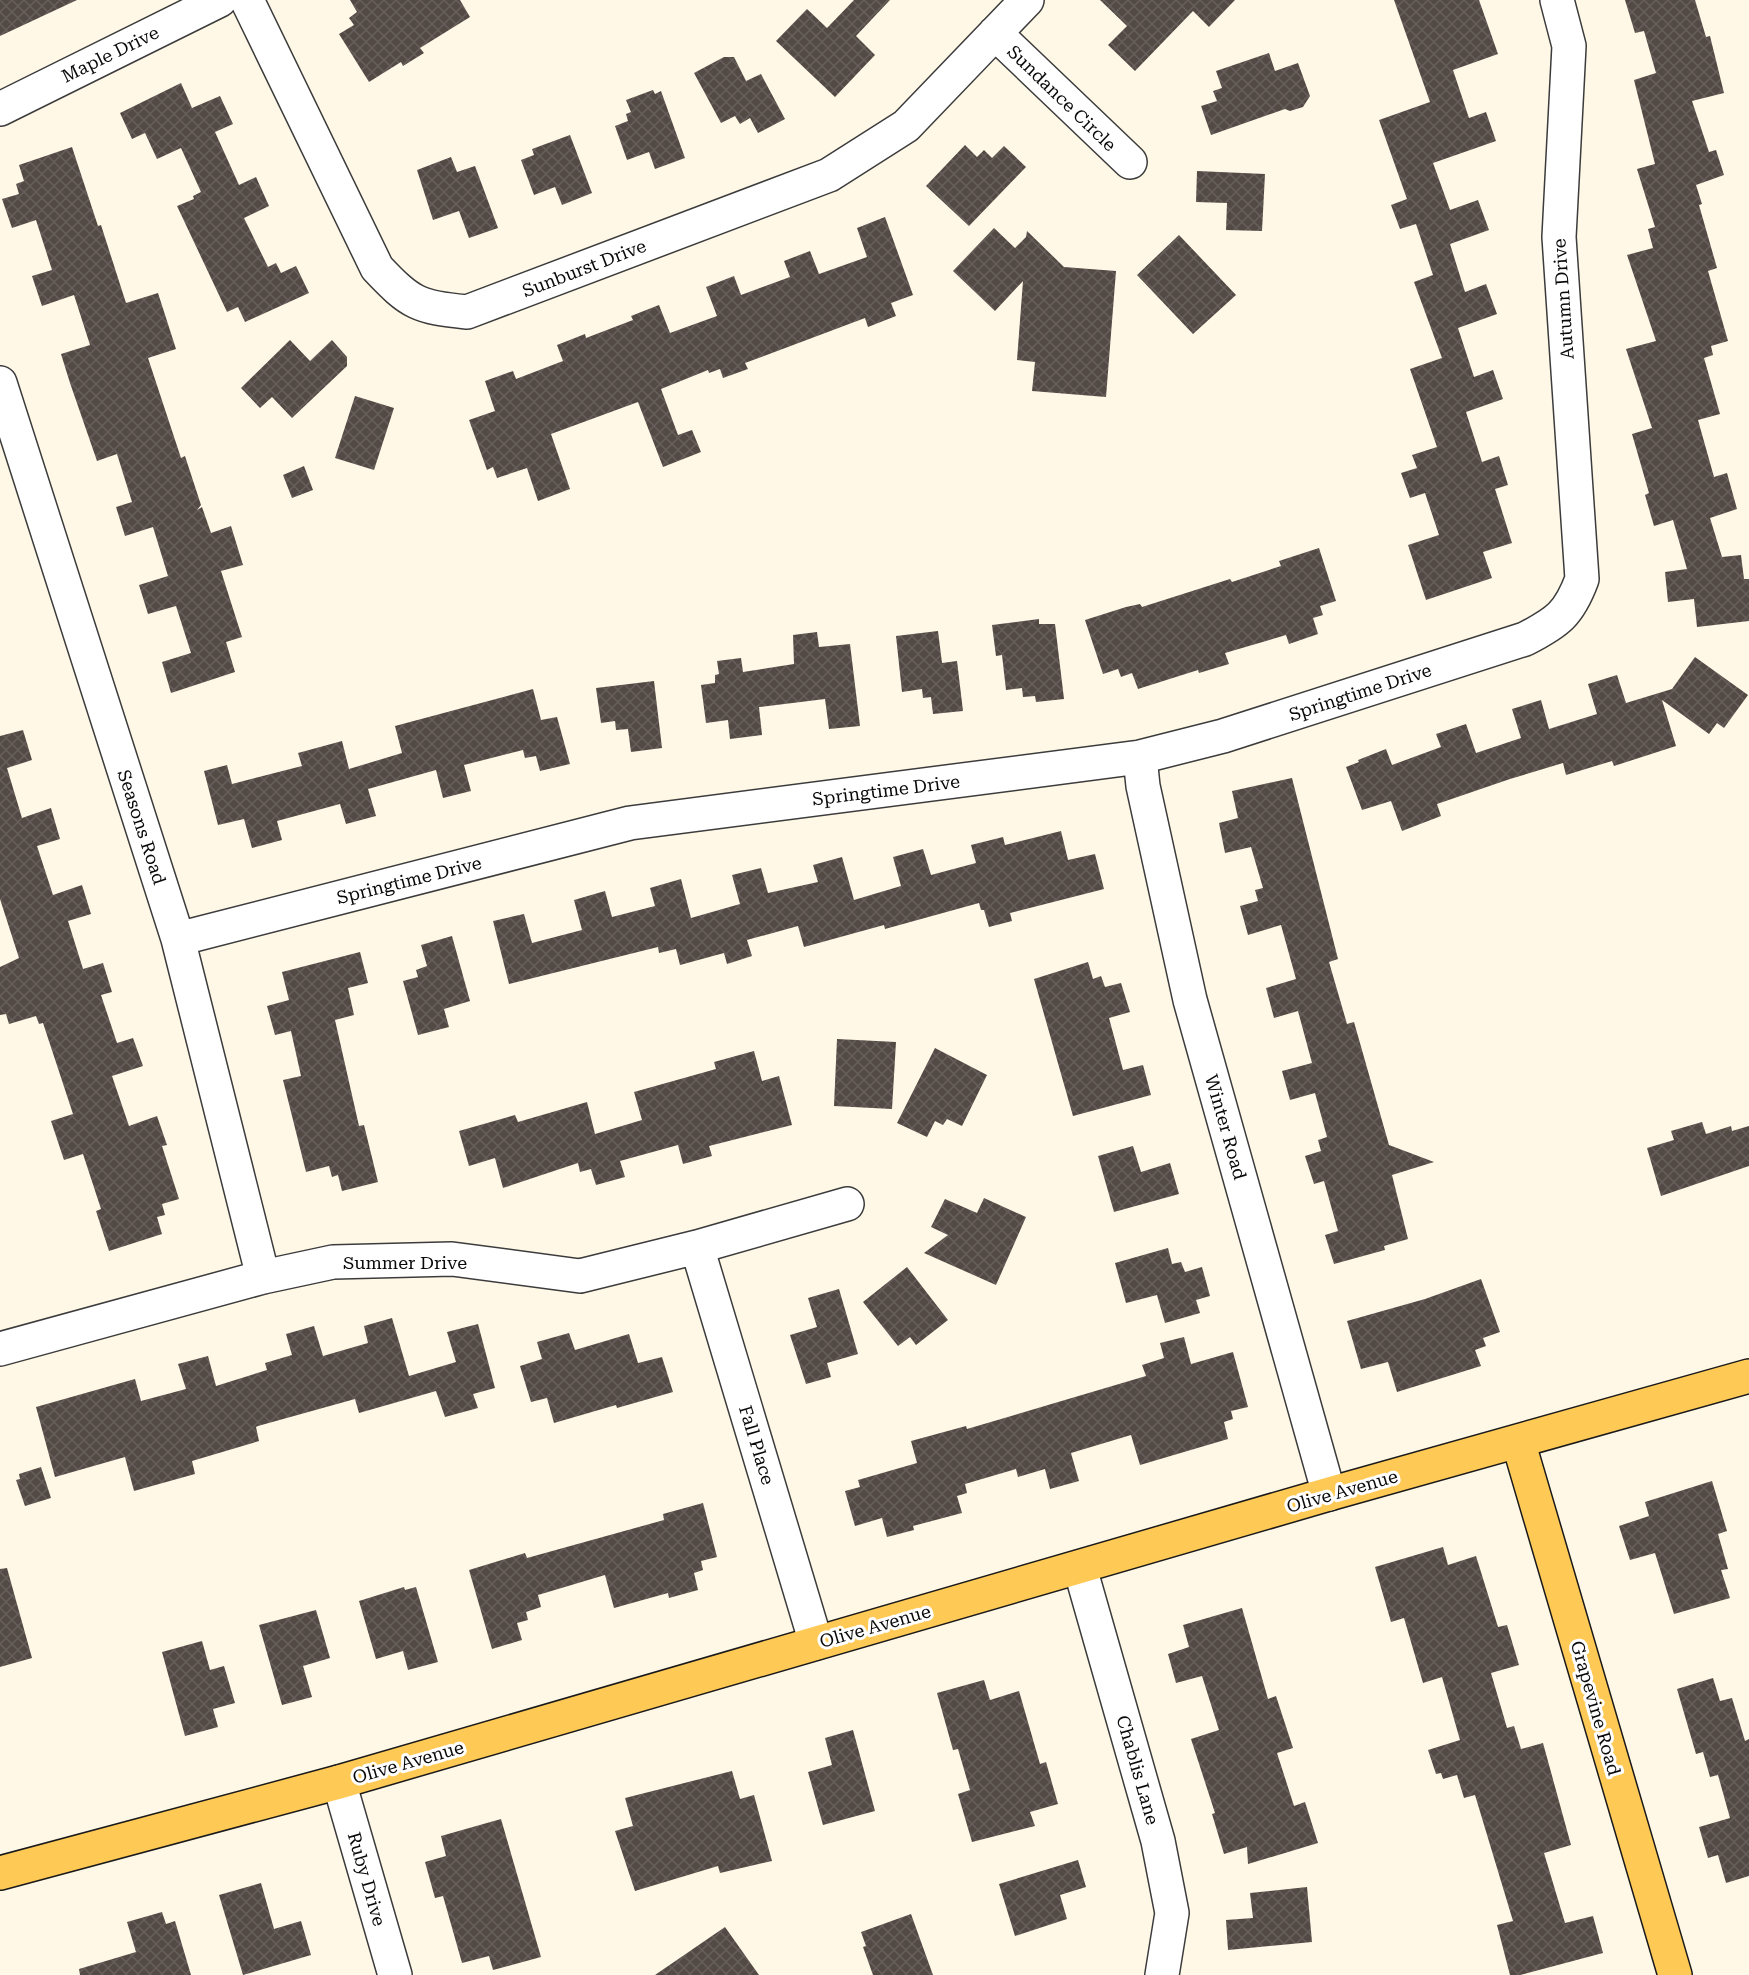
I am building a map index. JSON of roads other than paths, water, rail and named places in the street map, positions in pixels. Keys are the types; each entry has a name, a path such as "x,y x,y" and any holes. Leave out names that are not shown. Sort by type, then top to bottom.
{"main road":[{"name":"Olive Avenue","path":"0,1873 339,1782 1329,1494 1749,1376"},
{"name":"Grapevine Road","path":"1518,1441 1675,1975"}],"street":[{"name":"Maple Drive","path":"0,109 220,0"},
{"name":"Sunburst Drive","path":"247,0 376,268 404,297 427,308 467,312 829,175 906,126 1027,0"},
{"name":"Autumn Drive","path":"1557,0 1569,46 1559,237 1582,579 1575,598"},
{"name":"Sundance Circle","path":"995,33 1130,162"},
{"name":"Seasons Road","path":"0,383 178,939 262,1277"},
{"name":"Springtime Drive","path":"178,939 630,823 1140,756 1223,736 1525,639 1556,623 1575,598"},
{"name":"Winter Road","path":"1140,756 1143,786 1190,1000 1329,1494"},
{"name":"Summer Drive","path":"0,1349 262,1277 333,1262 452,1259 580,1276 697,1247 847,1204"},
{"name":"Fall Place","path":"697,1247 816,1643"},
{"name":"Chablis Lane","path":"1080,1568 1158,1841 1172,1913 1162,1975"},
{"name":"Ruby Drive","path":"339,1782 395,1975"}]}
